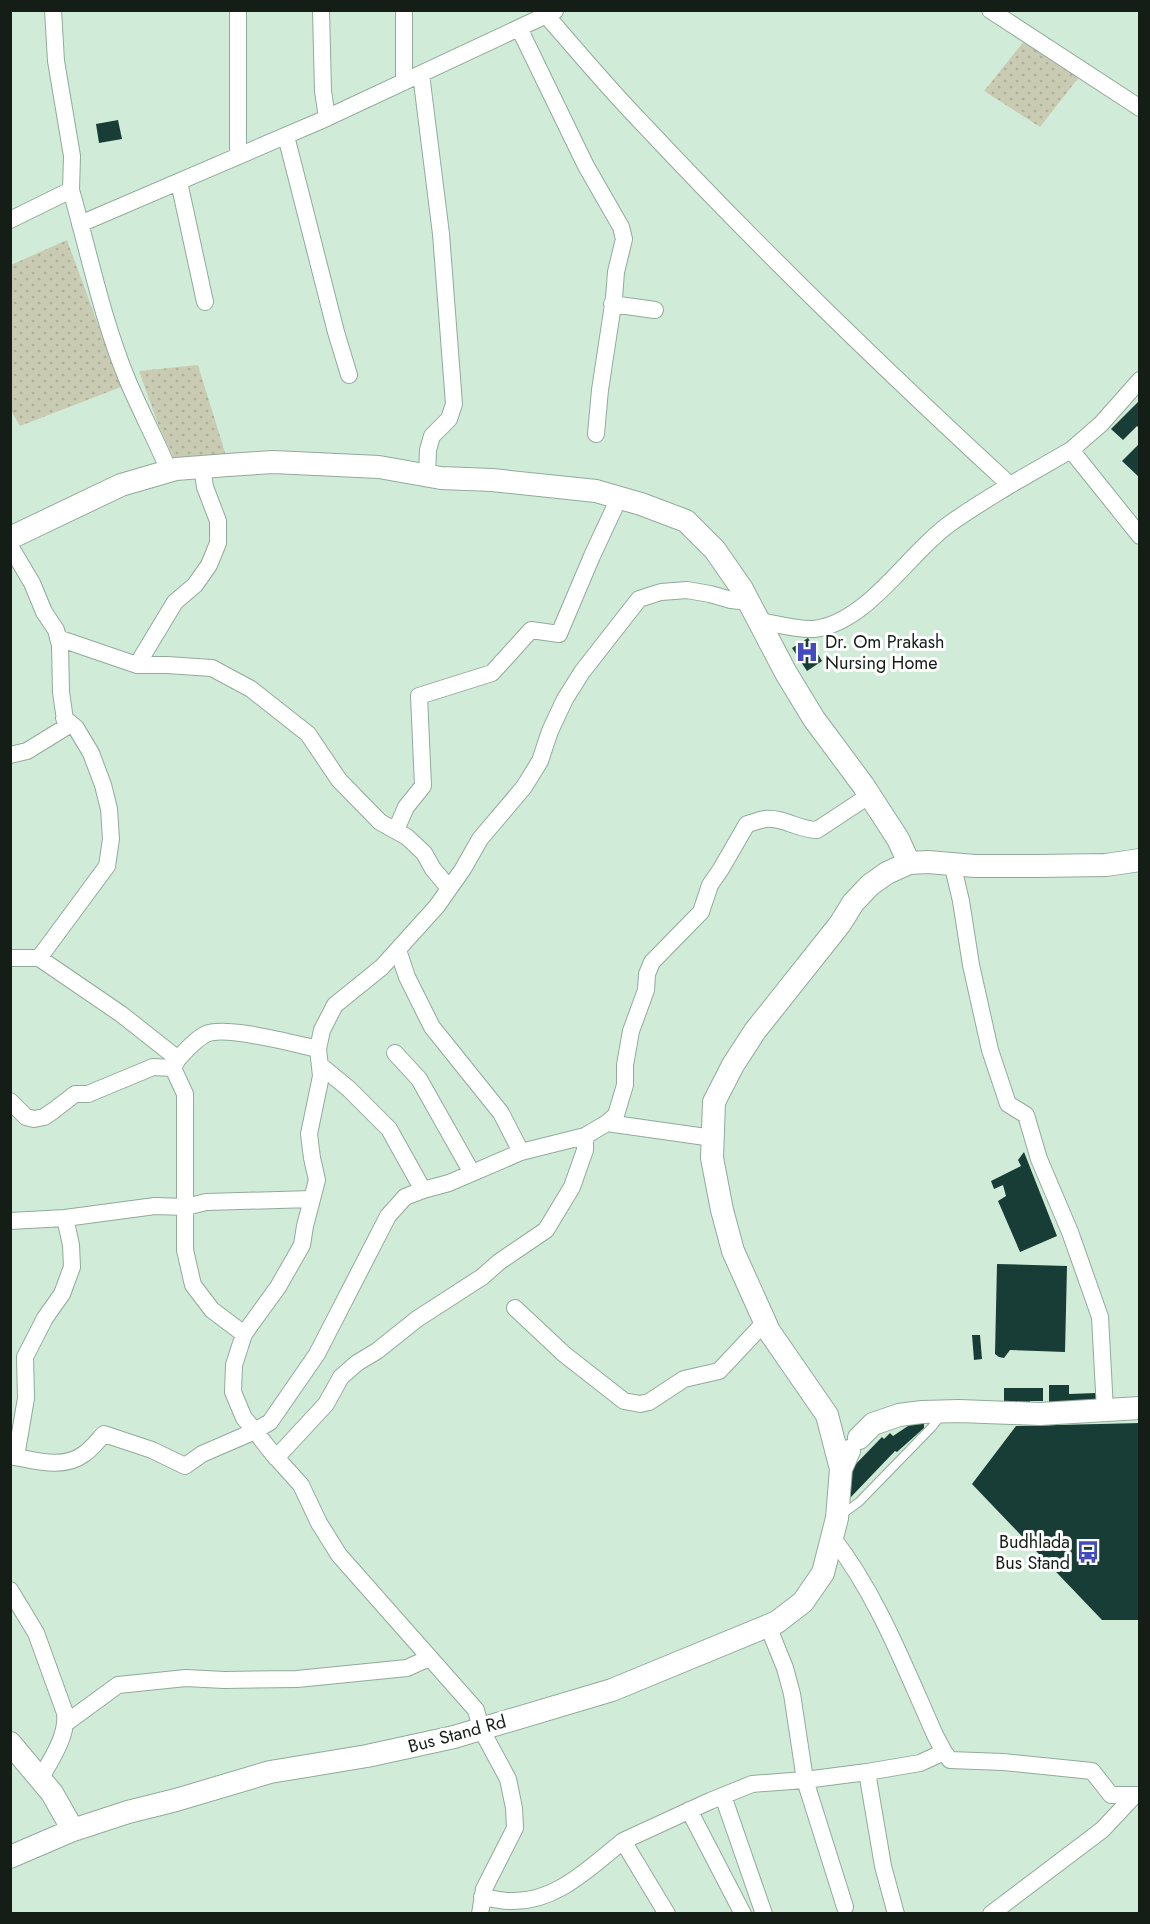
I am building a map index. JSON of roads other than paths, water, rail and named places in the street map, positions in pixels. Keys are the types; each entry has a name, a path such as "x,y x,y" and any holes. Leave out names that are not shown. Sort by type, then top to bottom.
{"street":[{"path":"53,10 56,61 72,156 71,190 92,273 127,378 169,471"},
{"path":"238,10 238,156"},
{"path":"321,10 323,91 327,118"},
{"path":"404,10 404,82"},
{"path":"990,10 1140,108"},
{"path":"80,224 327,118 551,13 641,123 730,216 909,392 1010,485"},
{"path":"519,28 586,166 621,227 624,239 616,272 596,434"},
{"path":"421,74 441,234 454,404 449,419 432,435 428,450 427,475"},
{"path":"286,136 349,375"},
{"path":"179,182 205,302"},
{"path":"10,220 71,190"},
{"path":"612,304 656,310"},
{"path":"944,1752 920,1763 867,1772 752,1784 623,1840 552,1894 532,1899 481,1905 484,1889 515,1827 508,1779 481,1729 476,1710 339,1555 319,1523 301,1485 244,1418 233,1392 234,1365 244,1334 291,1268 302,1245 317,1180 309,1134 321,1076 319,1057 322,1030 335,1005 382,967 436,906 463,869 480,838 524,787 540,761 550,731 565,699 582,672 639,599 661,592 687,590 731,600 795,627 814,629 832,624 875,598 898,571 947,526 1010,485 1071,450 1101,424 1140,380"},
{"path":"1071,450 1140,536"},
{"path":"10,538 122,485 169,471 273,462 379,467 441,478 544,485 596,491 641,504 686,521 715,550 754,611 786,673 814,719 870,795 898,839 909,863"},
{"path":"137,665 174,602 195,585 209,565 218,543 218,521 205,487 202,467"},
{"path":"396,830 406,807 423,786 419,696 492,673 531,630 559,634 592,556 620,498"},
{"path":"10,546 56,630 60,645 66,727 27,751 10,755"},
{"path":"58,638 137,665 212,668 251,689 308,734 339,780 380,822 407,837 424,853 433,869 449,888"},
{"path":"39,958 107,866 111,839 109,809 91,753 76,728 64,718"},
{"path":"65,1218 71,1245 72,1267 62,1294 18,1354 26,1398 13,1456 69,1463 85,1454 104,1434 152,1450 184,1466 202,1454 255,1431 270,1422 317,1354 388,1216 405,1197 449,1183 521,1152 585,1136 616,1115 625,1085 631,1031 646,990 647,974 652,962 701,912 710,885 747,824 767,819 808,830 817,830 870,795"},
{"path":"1140,860 1106,865 1048,866 975,866 928,862 909,863 887,873 870,885 854,903 755,1031 733,1065 714,1102 712,1158 733,1251 765,1322 799,1376 848,1436 899,1415 944,1411 1040,1414 1140,1408"},
{"path":"952,863 990,1050 1008,1104 1026,1115 1039,1159 1098,1306 1105,1410"},
{"path":"398,950 407,977 432,1027 501,1113 521,1152"},
{"path":"10,958 39,958 113,1009 176,1063 185,1094 185,1250 194,1285 212,1310 244,1334"},
{"path":"10,1101 26,1117 34,1119 44,1117 75,1094 88,1094 153,1067 176,1063 204,1035 216,1031 262,1037 319,1057 389,1129 423,1190"},
{"path":"395,1053 419,1079 472,1173"},
{"path":"607,1123 713,1138"},
{"path":"276,1458 326,1404 341,1377 357,1363 546,1230 572,1187 585,1150 585,1136"},
{"path":"10,1221 65,1218 155,1206 186,1207 206,1202 312,1198"},
{"path":"515,1308 564,1354 624,1401 640,1404 649,1402 684,1379 719,1371 765,1322"},
{"name":"Bus Stand Rd","path":"10,1857 73,1830 128,1812 270,1772 367,1756 454,1737 612,1690 777,1622 803,1602 823,1573 835,1528 848,1436"},
{"path":"835,1528 849,1559 872,1599 944,1752 950,1760 1003,1762 1092,1772 1110,1795 1137,1795"},
{"path":"10,1590 36,1633 63,1706 66,1723"},
{"path":"768,1626 792,1694 806,1780 845,1907"},
{"path":"40,1779 66,1723 118,1685 186,1678 224,1680 318,1677 407,1668 429,1658"},
{"path":"10,1743 52,1793 73,1830"},
{"path":"867,1772 883,1866 896,1914"},
{"path":"991,1914 1102,1830 1137,1795"},
{"path":"723,1796 765,1914"},
{"path":"689,1810 743,1914"},
{"path":"623,1840 667,1914"}],"lane":[{"path":"835,1528 932,1427 944,1411"}],"place":[{"name":"Dr. Om Prakash Nursing Home","path":"807,652"},
{"name":"Budhlada Bus Stand","path":"1088,1552"}]}
